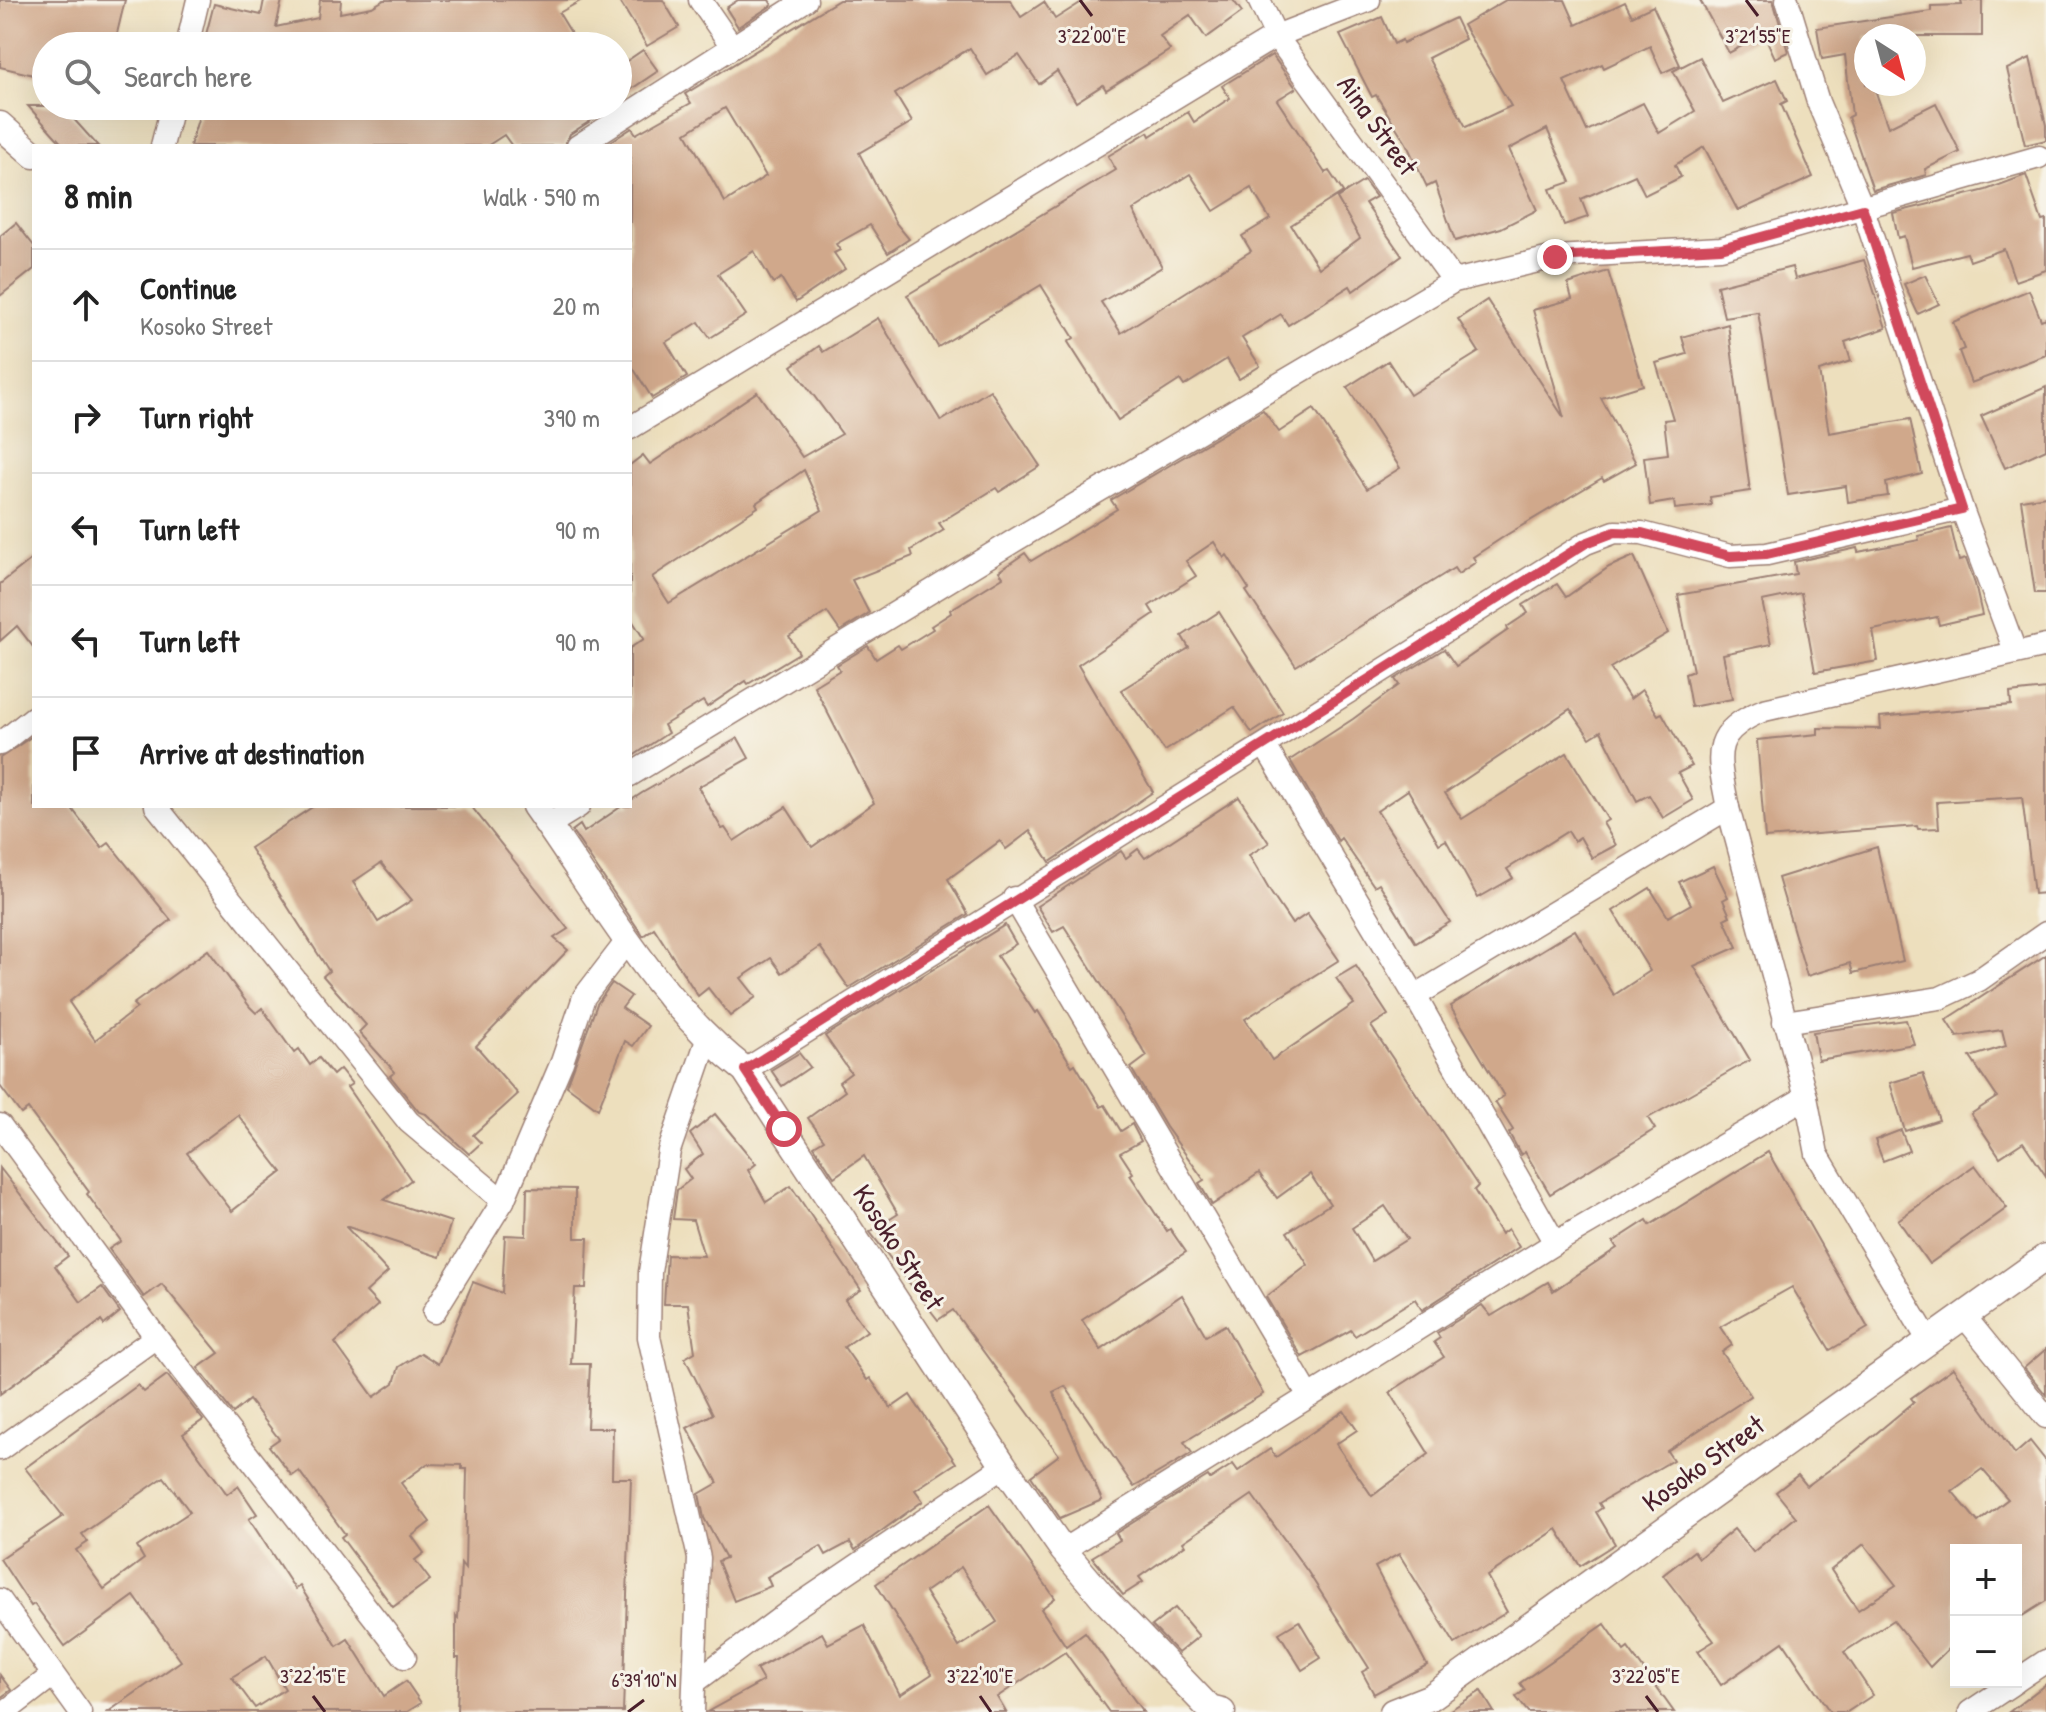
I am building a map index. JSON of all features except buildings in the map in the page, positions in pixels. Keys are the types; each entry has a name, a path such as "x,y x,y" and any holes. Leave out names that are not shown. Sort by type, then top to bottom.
{"street":[{"path":"190,32 198,0"},
{"path":"700,0 731,45"},
{"path":"632,110 806,0"},
{"name":"Aina Street","path":"1259,0 1276,36 1454,281"},
{"path":"632,427 1276,36 1369,0"},
{"path":"1787,0 1818,102 1863,209 1962,509 2015,651"},
{"path":"162,144 168,120"},
{"path":"581,144 617,120"},
{"path":"0,125 32,153"},
{"path":"632,774 1017,539 1454,281 1555,257 1721,248 2039,157"},
{"path":"745,1070 1014,898 1265,746 1586,543 1615,532 1642,533 1730,556 1767,554 1962,509"},
{"path":"1929,1341 1817,1154 1806,1097 1728,808 1720,765 1721,740 1737,721 1764,710 2046,646"},
{"path":"0,744 32,719"},
{"path":"1265,746 1415,996 1555,1243"},
{"path":"158,808 409,1122 503,1201"},
{"path":"542,815 571,808"},
{"path":"1415,996 1728,808"},
{"name":"Kosoko Street","path":"542,815 627,941 707,1040 745,1070 1004,1466 1063,1550 1107,1602 1213,1711"},
{"path":"1014,898 1309,1396"},
{"path":"1784,1022 1940,998 1979,980 2046,933"},
{"path":"434,1312 503,1201 562,1062 584,997 627,941"},
{"path":"693,1712 699,1558 649,1337 650,1272 669,1151 707,1040"},
{"path":"1063,1550 1555,1243 1806,1097"},
{"path":"0,1125 156,1337 405,1657"},
{"name":"Kosoko Street","path":"1393,1712 1431,1697 2046,1257"},
{"path":"1965,1317 2046,1417"},
{"path":"0,1449 156,1337"},
{"path":"695,1682 790,1611 1004,1466"},
{"path":"0,1600 80,1712"},
{"path":"2022,1677 2046,1661"},
{"path":"5,1712 53,1675"},
{"path":"1970,1712 2006,1688"}],"route":[{"path":"784,1129 745,1070 1014,898 1265,746 1586,543 1615,532 1642,533 1681,546 1730,556 1767,554 1962,509 1863,209 1721,248 1555,257"}]}
